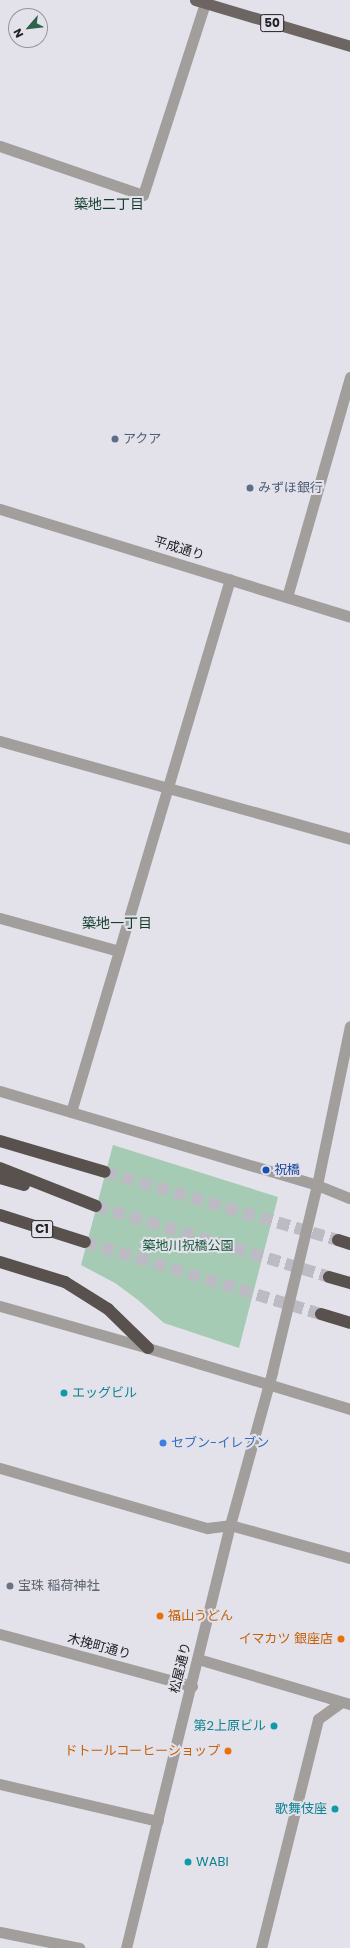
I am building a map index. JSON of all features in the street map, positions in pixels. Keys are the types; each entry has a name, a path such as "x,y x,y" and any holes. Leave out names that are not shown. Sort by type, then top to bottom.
{"highway":[{"path":"0,1141 105,1172"},
{"path":"0,1168 96,1206 0,1178"},
{"name":"C1","path":"0,1215 85,1242"},
{"path":"338,1240 350,1244"},
{"path":"0,1262 65,1282 108,1308 148,1348"},
{"path":"329,1277 350,1283"},
{"path":"322,1314 350,1323"}],"main road":[{"name":"50","path":"200,1 350,46"}],"street":[{"path":"0,146 143,195 200,1"},
{"path":"287,596 350,376"},
{"name":"平成通り","path":"0,509 287,596 350,617"},
{"path":"71,1112 230,579"},
{"path":"0,741 350,839"},
{"path":"0,918 119,951"},
{"name":"松屋通り","path":"126,1948 192,1686 230,1525 272,1372 317,1184 350,1026"},
{"path":"0,1091 317,1184 350,1198"},
{"path":"0,1306 148,1348 268,1386 350,1409"},
{"path":"0,1468 207,1528 230,1525 350,1558"},
{"name":"木挽町通り","path":"0,1634 192,1686"},
{"path":"198,1659 346,1703"},
{"path":"261,1948 318,1719 346,1703"},
{"path":"0,1784 158,1821"},
{"path":"0,1932 79,1948"}],"green space":[{"name":"築地川祝橋公園","path":"113,1145 278,1197 239,1348 164,1323 138,1300 115,1283 81,1265"}],"tunnel":[{"path":"105,1172 338,1240"},
{"path":"96,1206 329,1277"},
{"path":"85,1242 321,1314"}],"place":[{"name":"アクア","path":"115,439"},
{"name":"みずほ銀行","path":"250,488"},
{"name":"祝橋","path":"266,1170"},
{"name":"エッグビル","path":"64,1393"},
{"name":"セブン-イレブン","path":"163,1443"},
{"name":"宝珠 稲荷神社","path":"10,1586"},
{"name":"福山うどん","path":"160,1616"},
{"name":"イマカツ 銀座店","path":"341,1639"},
{"name":"第2上原ビル","path":"274,1726"},
{"name":"ドトールコーヒーショップ","path":"228,1751"},
{"name":"歌舞伎座","path":"335,1809"},
{"name":"WABI","path":"188,1862"}],"district":[{"name":"築地二丁目","path":"109,204"},
{"name":"築地一丁目","path":"117,923"}]}
